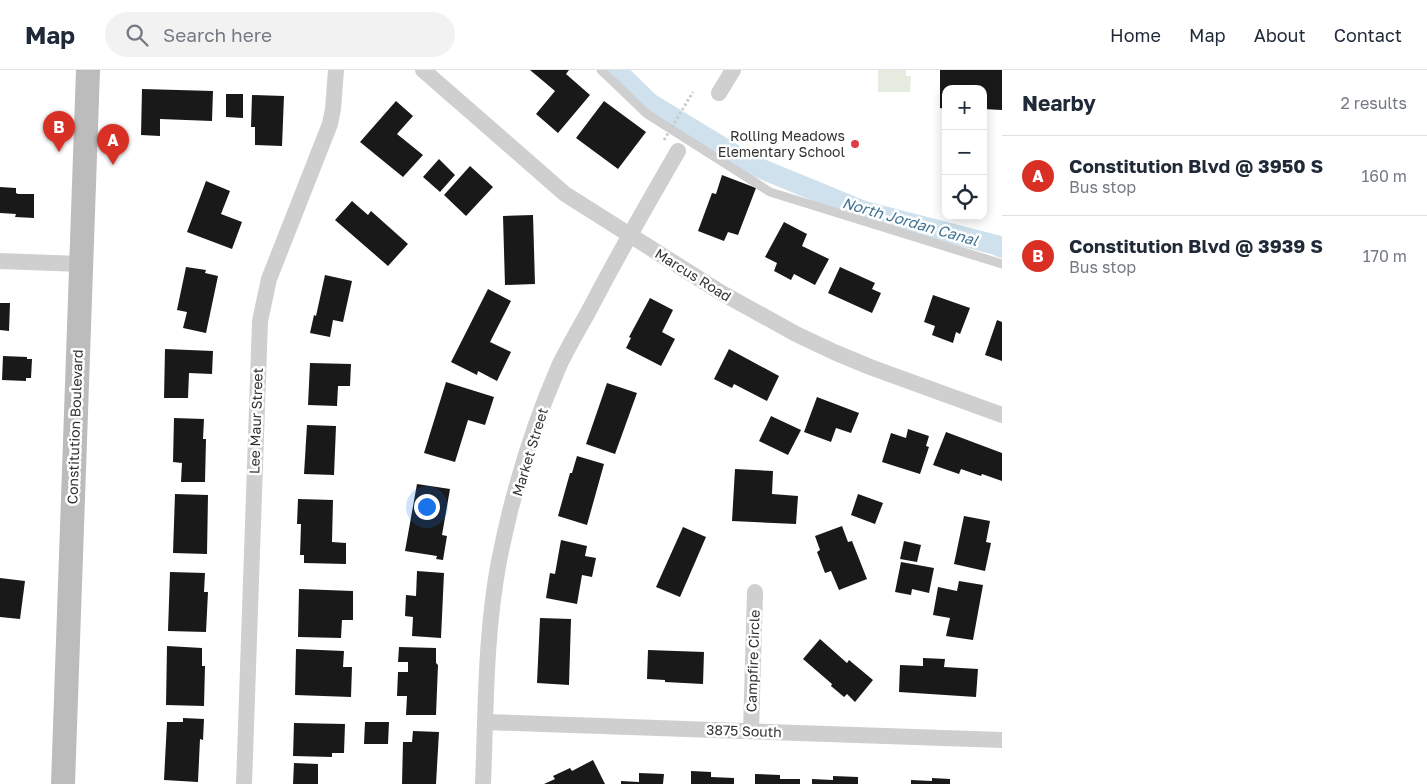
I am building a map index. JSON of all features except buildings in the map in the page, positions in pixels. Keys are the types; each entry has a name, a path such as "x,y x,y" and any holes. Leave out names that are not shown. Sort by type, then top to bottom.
{"main road":[{"name":"Constitution Boulevard","path":"63,784 88,70"}],"street":[{"name":"Lee Maur Street","path":"244,784 260,321 269,280 330,124 336,70"},
{"name":"Marcus Road","path":"423,70 564,194 720,292 796,334 870,367 1002,415"},
{"path":"719,93 733,70"},
{"name":"Market Street","path":"483,784 488,653 494,600 500,561 522,470 539,417 560,366 630,235 678,151"},
{"path":"0,261 81,264"},
{"name":"Campfire Circle","path":"751,731 755,592"},
{"name":"3875 South","path":"486,722 1002,740"}],"lane":[{"path":"601,70 647,114 770,192 1002,264"}],"path":[{"path":"664,140 693,92"}],"shaded area":[{"path":"878,70 906,70 906,76 911,76 910,92 878,92"}],"waterway":[{"name":"North Jordan Canal","path":"616,70 650,103 752,165 864,211 1002,248"}],"place":[{"name":"Rolling Meadows Elementary School","path":"855,144"},
{"name":"Constitution Blvd @ 3939 S","path":"59,152"},
{"name":"Constitution Blvd @ 3950 S","path":"113,165"}]}
